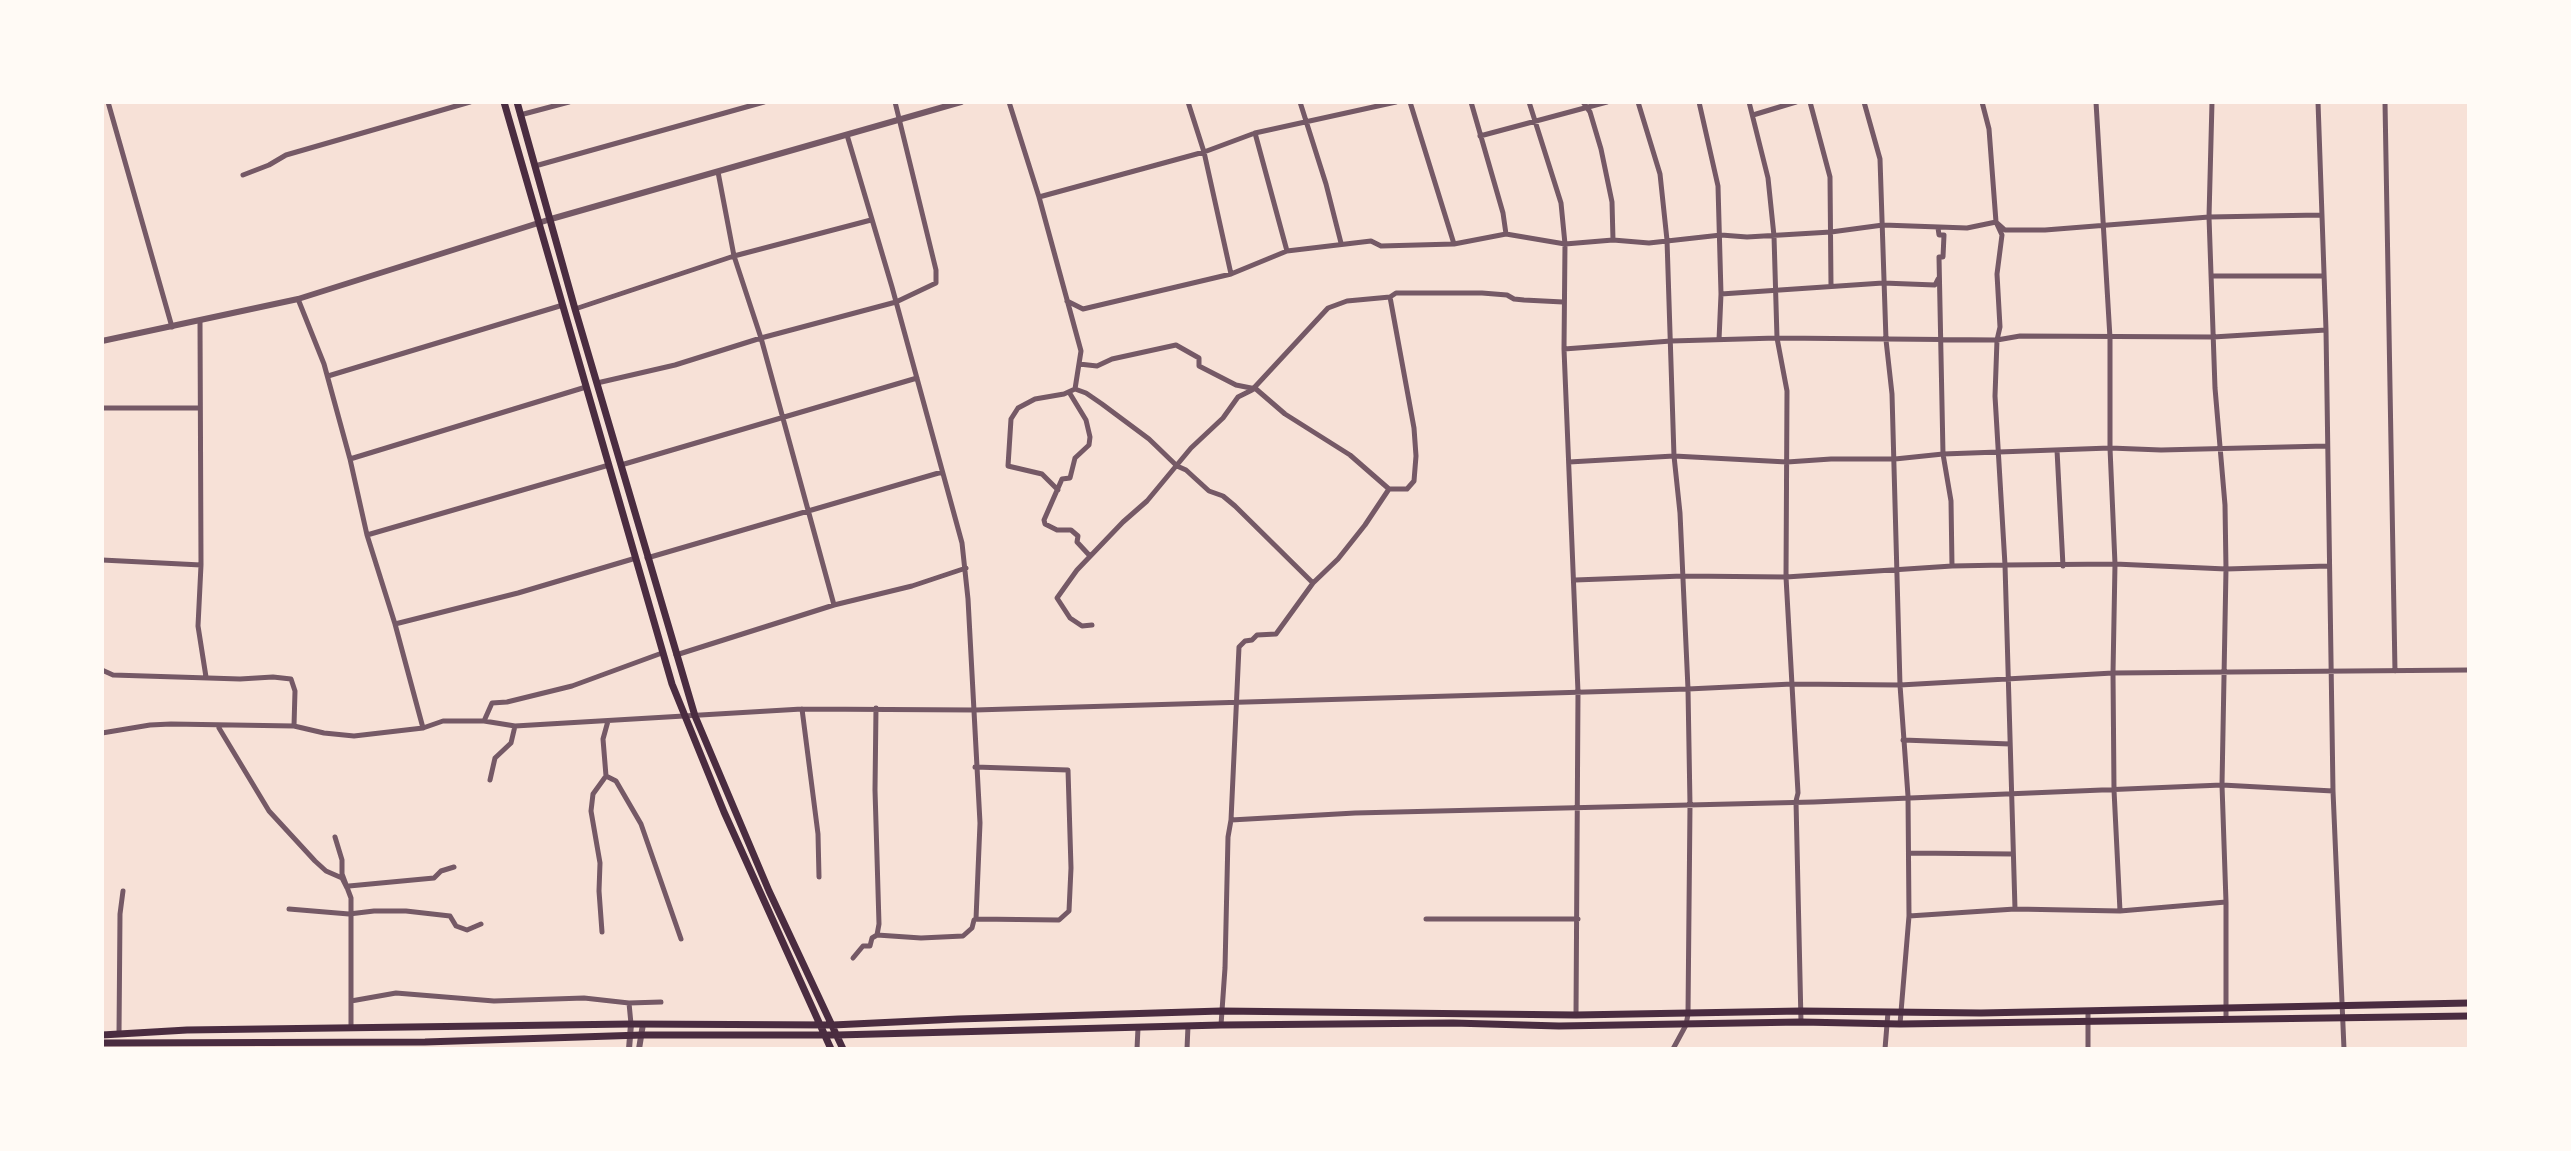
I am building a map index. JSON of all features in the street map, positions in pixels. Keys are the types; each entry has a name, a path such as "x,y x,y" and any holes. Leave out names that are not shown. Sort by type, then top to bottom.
{"main road":[{"path":"504,102 662,653 683,715 831,1049"},
{"path":"517,102 695,716 769,891 843,1049"},
{"path":"790,957 800,956"},
{"path":"102,1035 187,1030 631,1024 821,1026 1221,1011 1576,1015 1801,1011 1981,1013 2469,1003"},
{"path":"1980,1023 1981,1013"},
{"path":"102,1043 450,1045 500,1038 837,1035 1221,1025 1900,1024 2469,1016"},
{"path":"957,1031 958,1019"}],"street":[{"path":"108,102 172,327"},
{"path":"243,175 286,155 470,102"},
{"path":"520,115 569,102"},
{"path":"535,166 764,102"},
{"path":"597,383 675,365 896,302 936,283 937,274 895,102"},
{"path":"102,341 298,299 551,219 961,102"},
{"path":"1009,102 1079,343 1079,364 1072,391 1086,420 1090,437 1089,445 1075,458 1070,478 1062,479 1046,513 1045,524 1057,530 1071,530 1090,556"},
{"path":"1188,102 1204,152 1231,274"},
{"path":"1300,102 1341,243"},
{"path":"1039,197 1204,152 1255,133 1396,102"},
{"path":"1410,102 1454,244"},
{"path":"1471,102 1503,213 1506,234"},
{"path":"1529,102 1561,203 1565,244 1564,349 1578,692 1576,1015"},
{"path":"1480,136 1584,105 1607,102"},
{"path":"1638,102 1660,174 1667,240 1674,456 1688,689 1688,1014 1686,1025 1673,1049"},
{"path":"1699,102 1718,186 1721,235 1719,340"},
{"path":"1749,102 1768,178 1774,236 1777,338 1787,391 1786,577 1798,793 1801,1022"},
{"path":"1753,115 1796,102"},
{"path":"1810,102 1830,177 1831,287"},
{"path":"1864,102 1880,159 1883,283 1895,459 1900,685 1910,853 1909,916 1900,1024"},
{"path":"1982,102 1989,129 1996,222 2002,235 1997,274 2000,327 1995,396 2005,565 2015,909"},
{"path":"2096,102 2110,338 2110,448 2115,564 2114,790 2120,911"},
{"path":"2212,102 2209,217 2226,569 2222,785 2226,1019"},
{"path":"2318,102 2326,330 2333,791 2344,1049"},
{"path":"2385,102 2395,671"},
{"path":"1584,105 1590,112 1601,149 1612,202 1613,240"},
{"path":"1255,133 1287,251"},
{"path":"847,135 962,543 980,823 976,919 972,928 963,936 921,938 877,935 872,938 870,946 863,946 853,958"},
{"path":"718,172 734,256 761,338 834,605"},
{"path":"1996,222 2005,230 2103,227 2209,217 2320,215"},
{"path":"575,309 734,256 871,220"},
{"path":"1067,301 1083,309 1231,274 1287,251 1341,243 1371,241 1381,246 1454,244 1506,234 1565,244 1613,240 1649,243 1721,235 1774,236 1831,232 1883,225 1967,228 1996,222"},
{"path":"1938,228 1939,235 1944,235 1943,257 1939,257 1943,454 1951,501 1952,566"},
{"path":"2212,276 2322,276"},
{"path":"1721,294 1883,283 1935,285 1939,278"},
{"path":"1092,625 1082,626 1070,618 1057,598 1090,556 1147,501 1191,448 1223,418 1238,397 1252,390 1328,308 1347,301 1390,297 1396,293 1482,293 1507,295 1514,299 1563,302"},
{"path":"1079,364 1097,366 1112,359 1176,345 1199,358 1199,366 1236,385 1256,389 1285,414 1350,455 1389,489 1407,489 1414,481 1414,428 1390,297"},
{"path":"298,299 328,376 367,535 423,728"},
{"path":"328,376 563,305"},
{"path":"200,321 201,565 198,626 206,677"},
{"path":"1564,349 1671,341 1777,338 1997,340 2020,336 2213,337 2326,330"},
{"path":"621,465 917,378"},
{"path":"350,459 587,386"},
{"path":"1058,490 1042,474 1008,466 1011,419 1018,408 1035,399 1072,391 1094,398 1149,439 1209,491 1223,496 1313,583"},
{"path":"102,408 200,408"},
{"path":"1569,462 1674,456 1787,462 2110,448 2161,450 2326,446"},
{"path":"2057,450 2063,566"},
{"path":"367,535 610,465"},
{"path":"647,558 942,472"},
{"path":"1221,1025 1239,647 1257,635 1276,634 1313,583 1338,559 1389,489"},
{"path":"395,624 518,593 636,558"},
{"path":"102,560 201,565"},
{"path":"1575,580 1683,576 1786,577 2005,565 2115,564 2226,569 2328,566"},
{"path":"675,655 966,568"},
{"path":"484,721 492,703 572,686 662,653"},
{"path":"102,670 113,675 291,679 295,691 294,726"},
{"path":"102,733 150,725 294,726 354,736 423,728 443,721 484,721 515,726 802,709 975,710 1792,684 1900,685 2113,673 2469,670"},
{"path":"876,708 875,803 880,908 877,935"},
{"path":"802,709 810,752 819,877"},
{"path":"602,932 600,863 591,811 593,794 606,776 603,739 608,721"},
{"path":"490,780 495,758 511,743 515,726"},
{"path":"218,727 269,811 315,861 326,871 342,878 347,888 351,898 351,1029"},
{"path":"1903,740 2010,744"},
{"path":"975,767 1068,770 1071,868 1069,911 1059,920 976,919"},
{"path":"606,776 616,781 641,824 681,939"},
{"path":"1231,820 1355,813 1690,805 2222,785 2333,791"},
{"path":"335,837 347,888"},
{"path":"1910,853 2012,854"},
{"path":"347,888 434,878 441,871 454,867"},
{"path":"119,1035 123,891"},
{"path":"1909,916 2015,909 2120,911 2226,902"},
{"path":"289,909 349,914 406,911 450,916 456,926 467,930 481,924"},
{"path":"1426,919 1578,919"},
{"path":"351,1001 396,993 456,1000 584,998 629,1003 661,1002"},
{"path":"629,1003 629,1049"},
{"path":"1885,1049 1888,1012"},
{"path":"2088,1012 2088,1049"},
{"path":"639,1049 643,1024"},
{"path":"1187,1049 1188,1026"},
{"path":"1137,1049 1138,1028"},
{"path":"499,1049 500,1038"}]}
